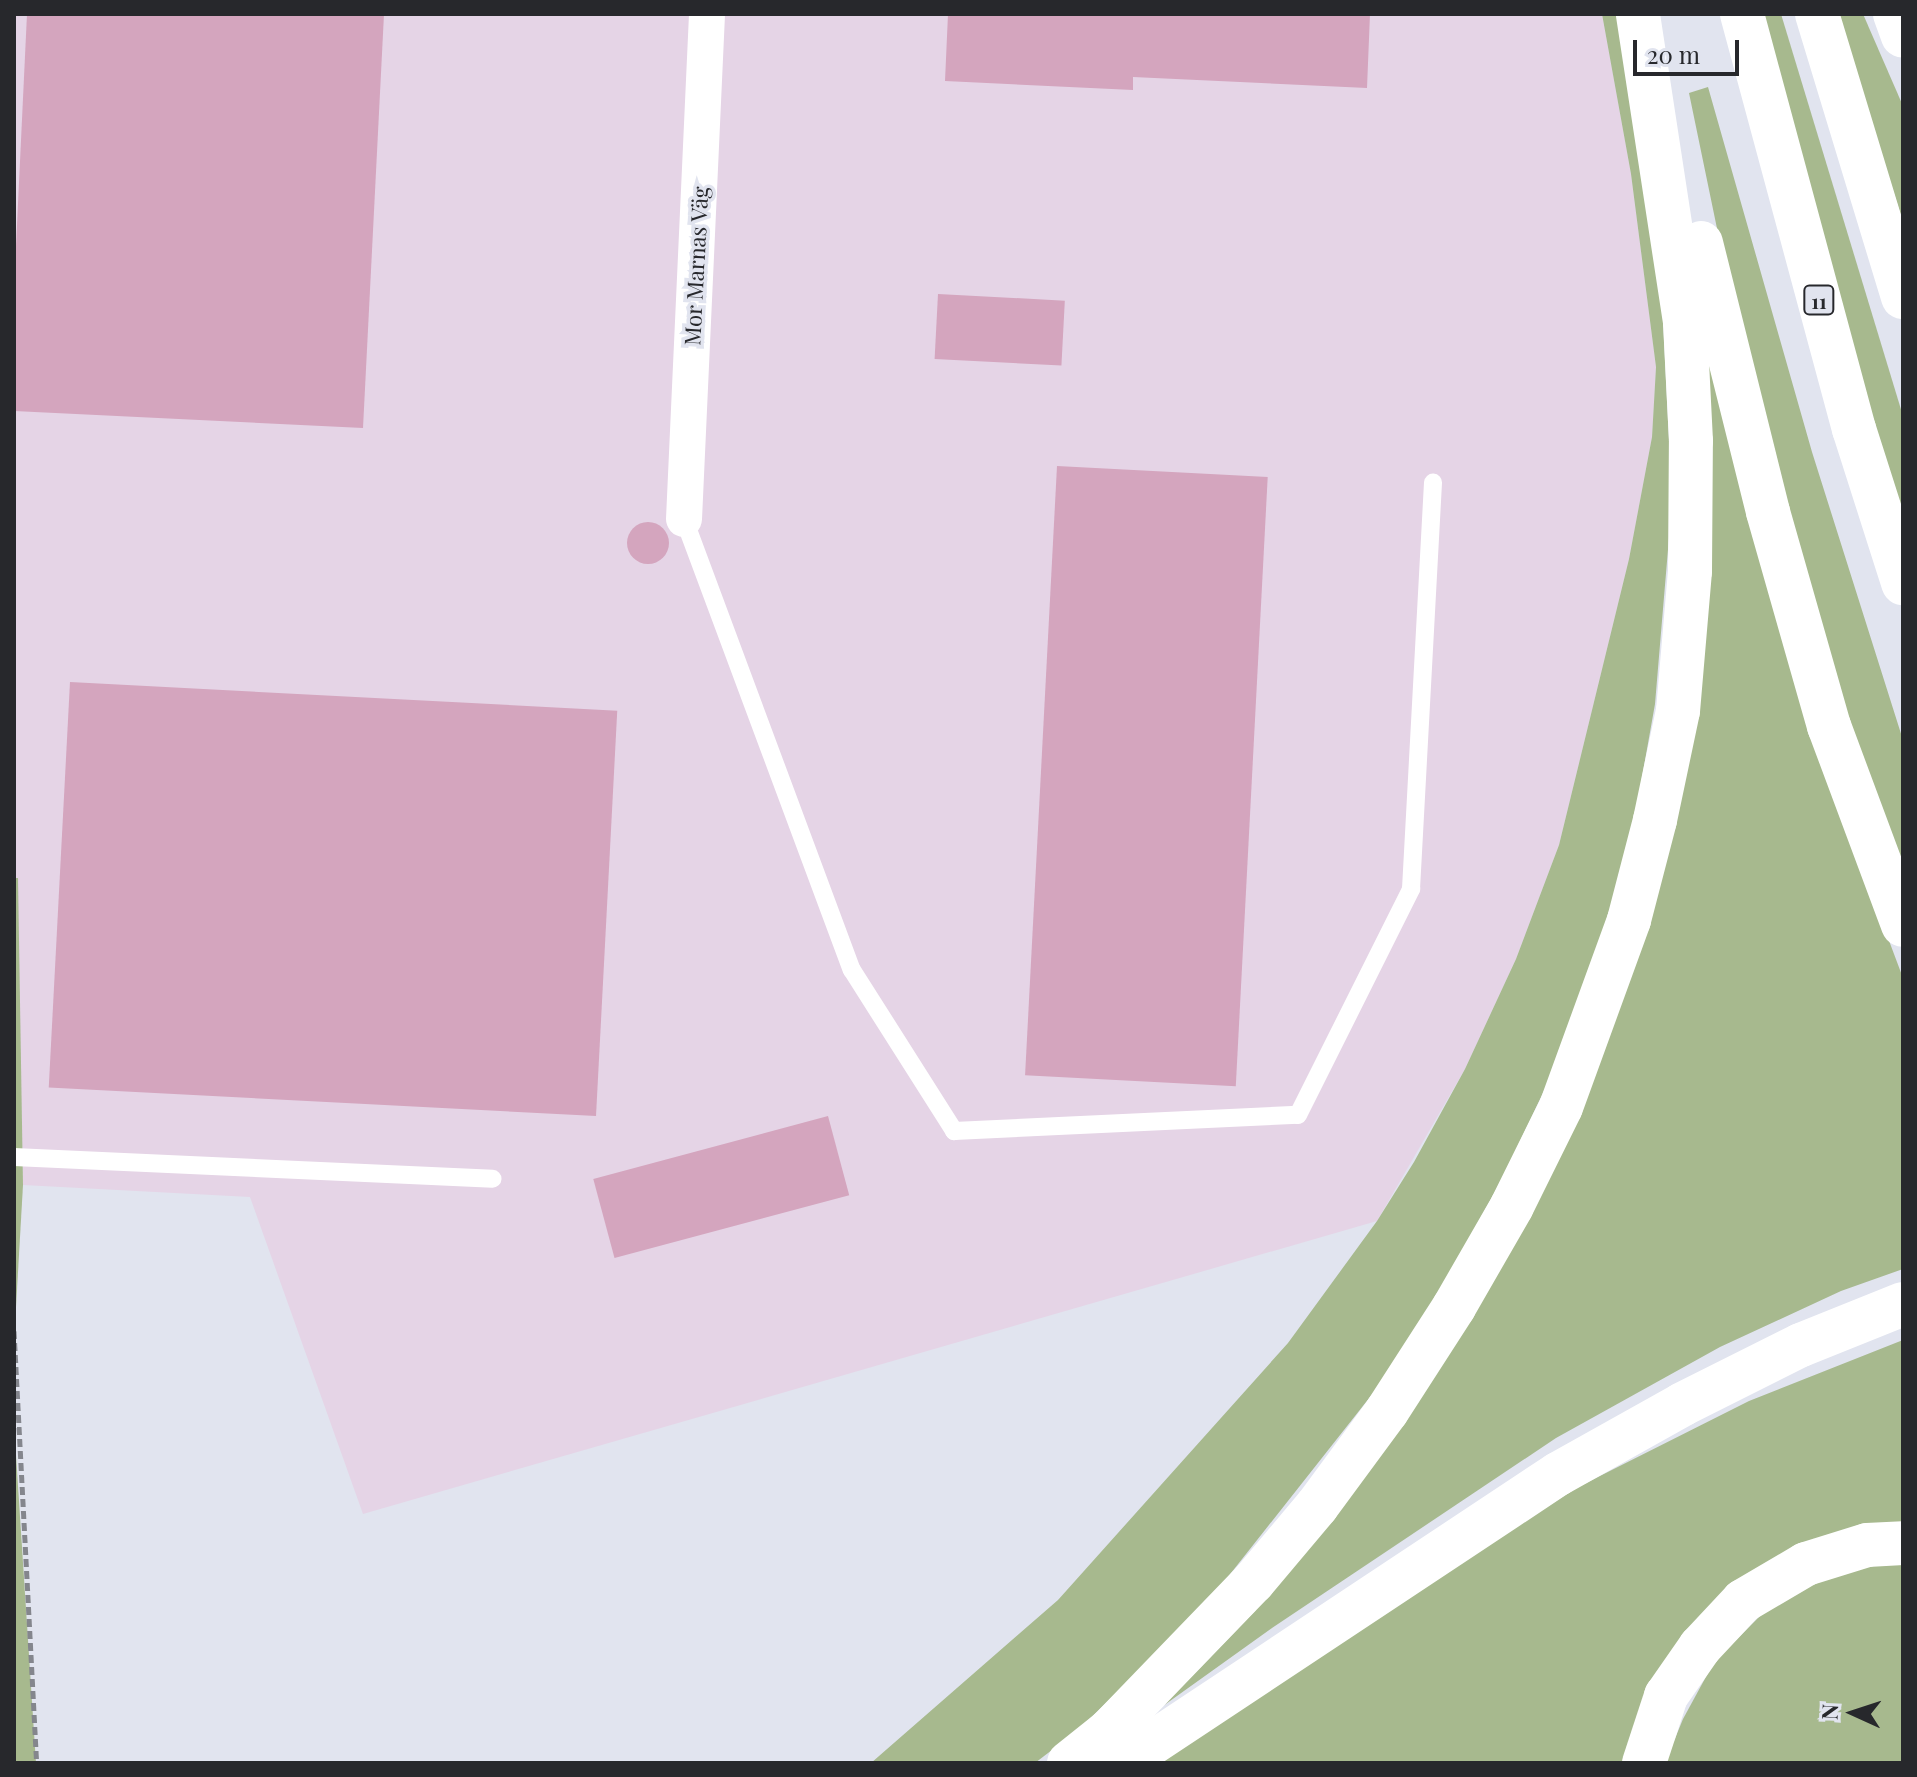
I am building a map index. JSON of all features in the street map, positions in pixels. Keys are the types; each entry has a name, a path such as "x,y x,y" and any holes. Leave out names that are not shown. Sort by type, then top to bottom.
{"main road":[{"path":"1069,1763 1110,1730 1253,1582 1317,1506 1387,1411 1468,1282 1561,1107 1629,920 1655,820 1678,711 1690,571 1691,441 1685,322 1638,14"},
{"path":"1652,14 1712,296 1768,512 1829,726 1903,925"},
{"name":"11","path":"1742,14 1854,429 1903,583"},
{"path":"1817,14 1903,297"},
{"path":"1895,14 1903,36"},
{"path":"1122,1763 1558,1474 1683,1404 1788,1352 1903,1304"},
{"path":"1644,1763 1666,1696 1700,1647 1743,1601 1806,1564 1867,1545 1903,1543"}],"street":[{"name":"Mor Marnas Väg","path":"684,519 707,14"}],"lane":[{"path":"684,519 852,970 954,1131 1298,1115 1411,889 1433,483"},
{"path":"14,1157 492,1179"}],"path":[{"path":"14,1331 37,1763"}],"shaded area":[{"path":"14,14 1602,14 1631,174 1656,367 1652,437 1629,559 1559,845 1516,959 1465,1069 1377,1221 363,1514 250,1197 23,1185 14,784"}],"green space":[{"path":"1602,14 1618,14 1660,260 1672,502 1655,704 1636,811 1617,888 1560,1057 1503,1177 1447,1279 1385,1378 1201,1611 1078,1730 1035,1763 871,1763 1058,1600 1288,1343 1377,1221 1414,1162 1465,1069 1516,959 1559,845 1629,559 1652,437 1656,367 1631,174"},
{"path":"1752,14 1781,14 1903,416 1903,535"},
{"path":"1837,14 1863,14 1903,106 1903,222"},
{"path":"1708,87 1812,452 1903,740 1903,879 1840,707 1732,301 1689,93"},
{"path":"1706,343 1876,906 1903,978 1903,1269 1841,1291 1720,1347 1556,1438 1272,1628 1163,1706 1255,1611 1626,991"},
{"path":"14,878 18,878 23,1185 14,1342"},
{"path":"1903,1340 1903,1526 1811,1544 1626,1763 1144,1763 1578,1487 1749,1401"},
{"path":"14,1424 36,1763 14,1763"},
{"path":"1895,1560 1903,1561 1903,1763 1665,1763 1683,1719 1714,1662 1761,1615 1802,1588"}],"building":[{"path":"27,14 384,14 363,428 14,411 14,288"},
{"path":"948,14 1370,14 1367,88 1133,77 1133,90 945,81"},
{"path":"938,294 1065,301 1061,366 935,359"},
{"path":"1057,466 1268,477 1236,1086 1025,1075"},
{"path":"648,522 663,528 669,543 663,558 648,564 633,558 627,543 633,528"},
{"path":"70,682 617,711 596,1116 49,1087"},
{"path":"828,1116 849,1195 615,1258 593,1179"}]}
